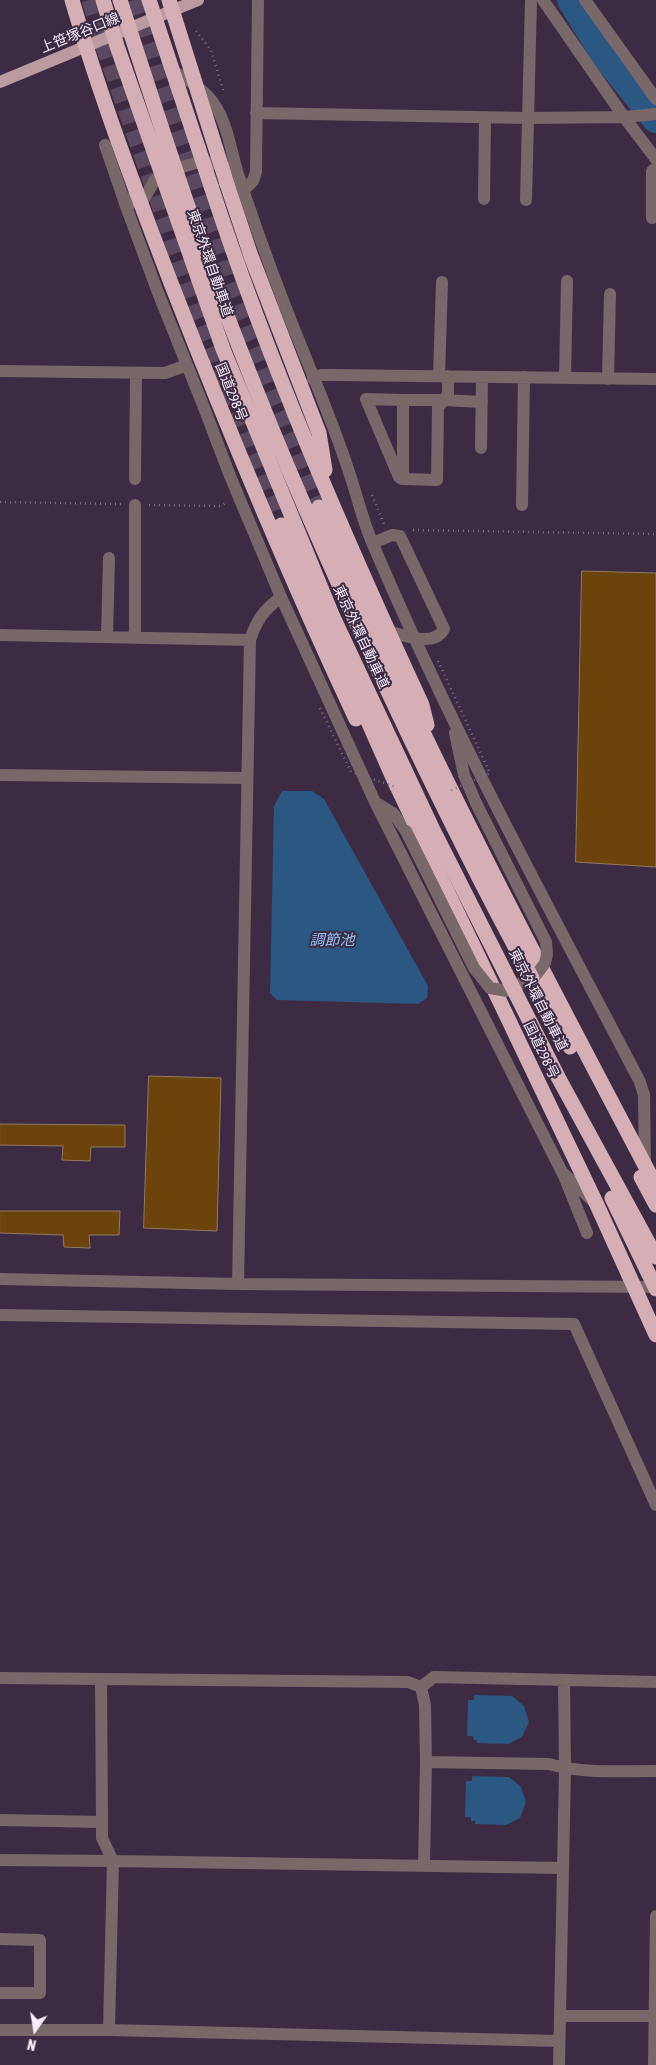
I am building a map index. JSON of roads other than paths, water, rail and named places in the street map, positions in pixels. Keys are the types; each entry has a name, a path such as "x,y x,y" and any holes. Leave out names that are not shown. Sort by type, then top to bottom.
{"highway":[{"name":"国道298号","path":"72,0 135,201 242,464 358,724 394,780"},
{"name":"東京外環自動車道","path":"103,0 120,55 223,349 329,608 433,830 558,1076 656,1257"},
{"name":"東京外環自動車道","path":"120,0 180,182 240,348 350,611 491,904 656,1205"},
{"path":"149,0 236,263 290,404 422,705 436,758"},
{"path":"169,0 251,256 319,433 329,492"},
{"path":"319,508 365,613 436,758 569,1023 656,1186"},
{"name":"国道298号","path":"281,525 394,780 597,1205 656,1335"},
{"path":"558,1076 587,1150 656,1288"}],"main road":[{"name":"上笹塚谷口線","path":"0,82 198,0"}],"street":[{"path":"244,190 253,181 256,172 258,0"},
{"path":"526,200 531,0"},
{"path":"543,0 624,117 656,159"},
{"path":"585,0 656,99"},
{"path":"175,78 207,95 222,119 237,170 274,278 350,473 361,514 372,543 451,713 640,1082 644,1095 645,1165"},
{"path":"256,113 527,118 624,117 656,114"},
{"path":"484,199 485,117"},
{"path":"105,145 135,201 157,290 230,476 281,597 375,802 562,1172 587,1234"},
{"path":"135,201 155,180 168,171 191,163 203,161 237,170"},
{"path":"652,218 652,171 656,168"},
{"path":"565,378 567,281"},
{"path":"442,282 443,376 448,394 444,400 438,407 437,480 403,479 398,477 366,399 444,400 482,402"},
{"path":"608,379 610,294"},
{"path":"0,371 165,373 187,365"},
{"path":"135,479 136,373"},
{"path":"313,379 333,374 656,379"},
{"path":"481,448 482,377"},
{"path":"522,505 524,377"},
{"path":"403,400 403,479"},
{"path":"230,476 242,464"},
{"path":"135,637 136,505"},
{"path":"372,543 388,536 400,536 444,628 441,634 430,639 415,638 388,630"},
{"path":"107,637 110,558"},
{"path":"238,1284 250,640 257,621 269,606 281,597"},
{"path":"0,635 250,640"},
{"path":"375,802 392,813 406,831 474,968 490,988 507,991 536,975 545,963 547,954 546,942 476,803 464,775 451,713"},
{"path":"0,775 247,778"},
{"path":"562,1172 597,1205"},
{"path":"0,1279 238,1284 656,1288"},
{"path":"0,1315 574,1324 656,1505"},
{"path":"421,1687 434,1677 656,1682"},
{"path":"0,1678 408,1682 421,1687"},
{"path":"101,1680 102,1838 113,1861 109,2030"},
{"path":"559,2065 565,1769 564,1680"},
{"path":"421,1687 425,1705 426,1762 424,1866"},
{"path":"426,1762 549,1764 565,1769 585,1771 656,1771"},
{"path":"0,1820 102,1822"},
{"path":"0,1860 563,1868"},
{"path":"654,2065 656,1916"},
{"path":"0,1939 40,1940 40,1993 0,1993"},
{"path":"560,2016 655,2016"},
{"path":"0,2030 109,2030 559,2041"}],"water":[{"name":"調節池","path":"282,791 312,791 324,799 428,986 427,998 418,1004 277,1000 270,993 274,806"},
{"path":"474,1695 512,1696 524,1706 529,1722 522,1737 508,1744 477,1743 473,1736 467,1736 468,1700 474,1700"},
{"path":"472,1776 509,1777 521,1787 526,1802 520,1818 506,1825 475,1824 475,1821 471,1821 471,1817 465,1817 466,1781 472,1781"}],"waterway":[{"path":"571,0 604,54 656,119"}],"tunnel":[{"path":"89,0 104,50 196,311 281,525"},
{"path":"134,0 230,287 319,507"}]}
